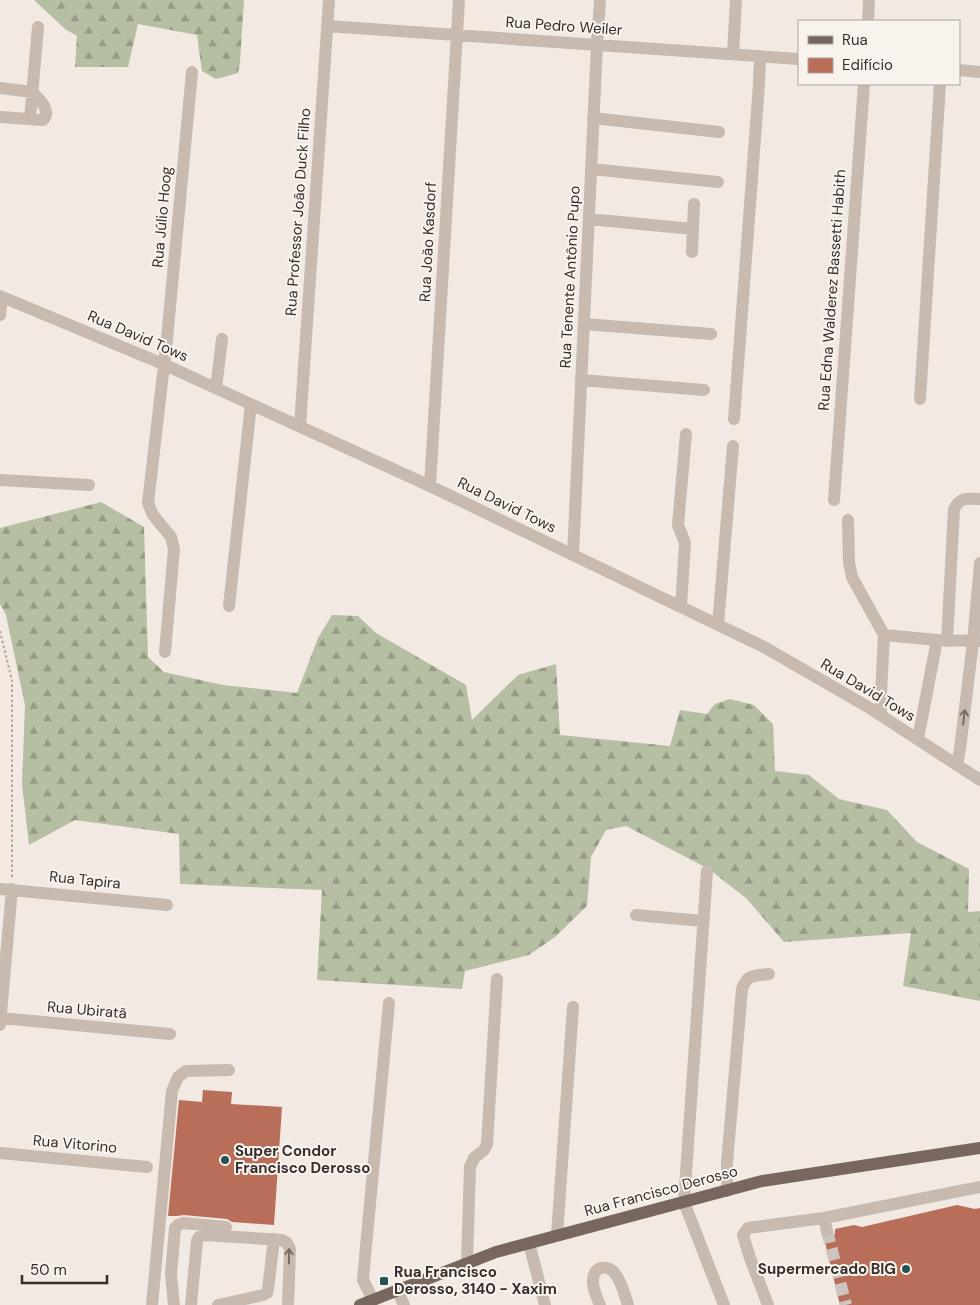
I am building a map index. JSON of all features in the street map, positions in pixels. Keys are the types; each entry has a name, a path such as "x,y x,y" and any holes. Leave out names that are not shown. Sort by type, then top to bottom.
{"main road":[{"name":"Rua Francisco Derosso","path":"360,1305 496,1252 762,1181 980,1148"}],"street":[{"name":"Rua Professor João Duck Filho","path":"300,426 328,0"},
{"name":"Rua João Kasdorf","path":"430,486 459,0"},
{"name":"Rua Tenente Antônio Pupo","path":"574,555 600,0"},
{"path":"733,54 736,0"},
{"path":"868,20 869,0"},
{"name":"Rua Pedro Weiler","path":"327,26 798,59"},
{"path":"32,92 38,27"},
{"path":"734,420 760,56"},
{"path":"960,70 980,72"},
{"name":"Rua Júlio Hoog","path":"165,652 174,549 171,537 153,515 148,503 167,339 192,72"},
{"name":"Rua Edna Walderez Bassetti Habith","path":"834,500 864,85"},
{"path":"920,399 940,85"},
{"path":"0,88 32,92 45,106 46,115 43,120 0,117"},
{"path":"593,118 719,132"},
{"path":"591,169 718,182"},
{"path":"692,252 694,204"},
{"path":"589,219 693,229"},
{"path":"0,315 1,297"},
{"name":"Rua David Tows","path":"1,297 163,364 300,426 430,486 764,647 881,715 980,780"},
{"path":"584,324 711,334"},
{"path":"216,388 222,338"},
{"path":"581,380 704,390"},
{"path":"229,606 251,404"},
{"path":"681,607 685,543 678,525 686,434"},
{"path":"718,625 733,446"},
{"path":"0,480 89,485"},
{"path":"918,739 942,640 954,509 962,499 980,499"},
{"path":"848,520 849,563 852,577 884,634 881,715"},
{"path":"957,765 977,641 980,563"},
{"path":"884,634 942,640 977,641"},
{"path":"707,871 684,1202 724,1305"},
{"path":"0,1025 6,889"},
{"name":"Rua Tapira","path":"6,889 167,905"},
{"path":"636,915 703,921"},
{"path":"727,1190 727,1163 742,989 745,981 750,977 768,974"},
{"path":"467,1263 470,1167 474,1158 484,1150 487,1144 497,979"},
{"path":"373,1300 364,1280 365,1257 389,1003"},
{"path":"558,1235 573,1007"},
{"name":"Rua Ubiratã","path":"1,1018 170,1034"},
{"path":"152,1305 172,1091 178,1077 186,1071 229,1070"},
{"name":"Rua Vitorino","path":"0,1153 147,1167"},
{"path":"768,1305 743,1234 748,1228 825,1224 980,1187"},
{"path":"174,1305 171,1274 175,1228 183,1223 226,1227"},
{"path":"191,1305 197,1241 199,1237 204,1235 274,1239 287,1243 290,1249 288,1305"},
{"path":"218,1305 266,1293 274,1239"},
{"path":"529,1243 545,1305"},
{"path":"600,1305 592,1280 596,1270 599,1268 612,1270 618,1277 628,1305"},
{"path":"397,1290 404,1305"}],"path":[{"path":"0,631 12,681 6,889"}],"green space":[{"path":"34,0 244,0 238,73 216,79 202,71 197,35 138,24 128,67 75,67 77,36 65,29"},
{"path":"101,502 144,527 148,657 164,672 223,685 297,693 318,638 332,615 358,616 376,633 466,685 472,720 518,675 556,664 560,735 670,746 680,710 707,714 715,704 730,699 754,705 773,724 775,771 809,775 839,799 887,810 917,842 969,869 968,912 980,911 980,1001 903,986 911,933 784,942 747,899 709,869 626,826 606,830 591,857 587,906 555,937 529,955 465,971 462,989 317,980 322,890 180,884 179,834 75,820 29,845 22,784 25,705 6,615 0,604 0,528"}],"building":[{"name":"Super Condor Francisco Derosso","path":"203,1090 232,1092 231,1104 282,1107 274,1225 232,1222 227,1219 184,1215 168,1216 179,1100 202,1102"},
{"name":"Supermercado BIG","path":"957,1205 975,1209 980,1208 980,1305 840,1305 824,1238 832,1237 835,1234 835,1229 854,1225 862,1227"}],"tunnel":[{"path":"827,1231 846,1305"}],"place":[{"name":"Super Condor Francisco Derosso","path":"225,1160"},
{"name":"Supermercado BIG","path":"906,1269"},
{"name":"Rua Francisco Derosso, 3140 - Xaxim","path":"384,1281"}]}
